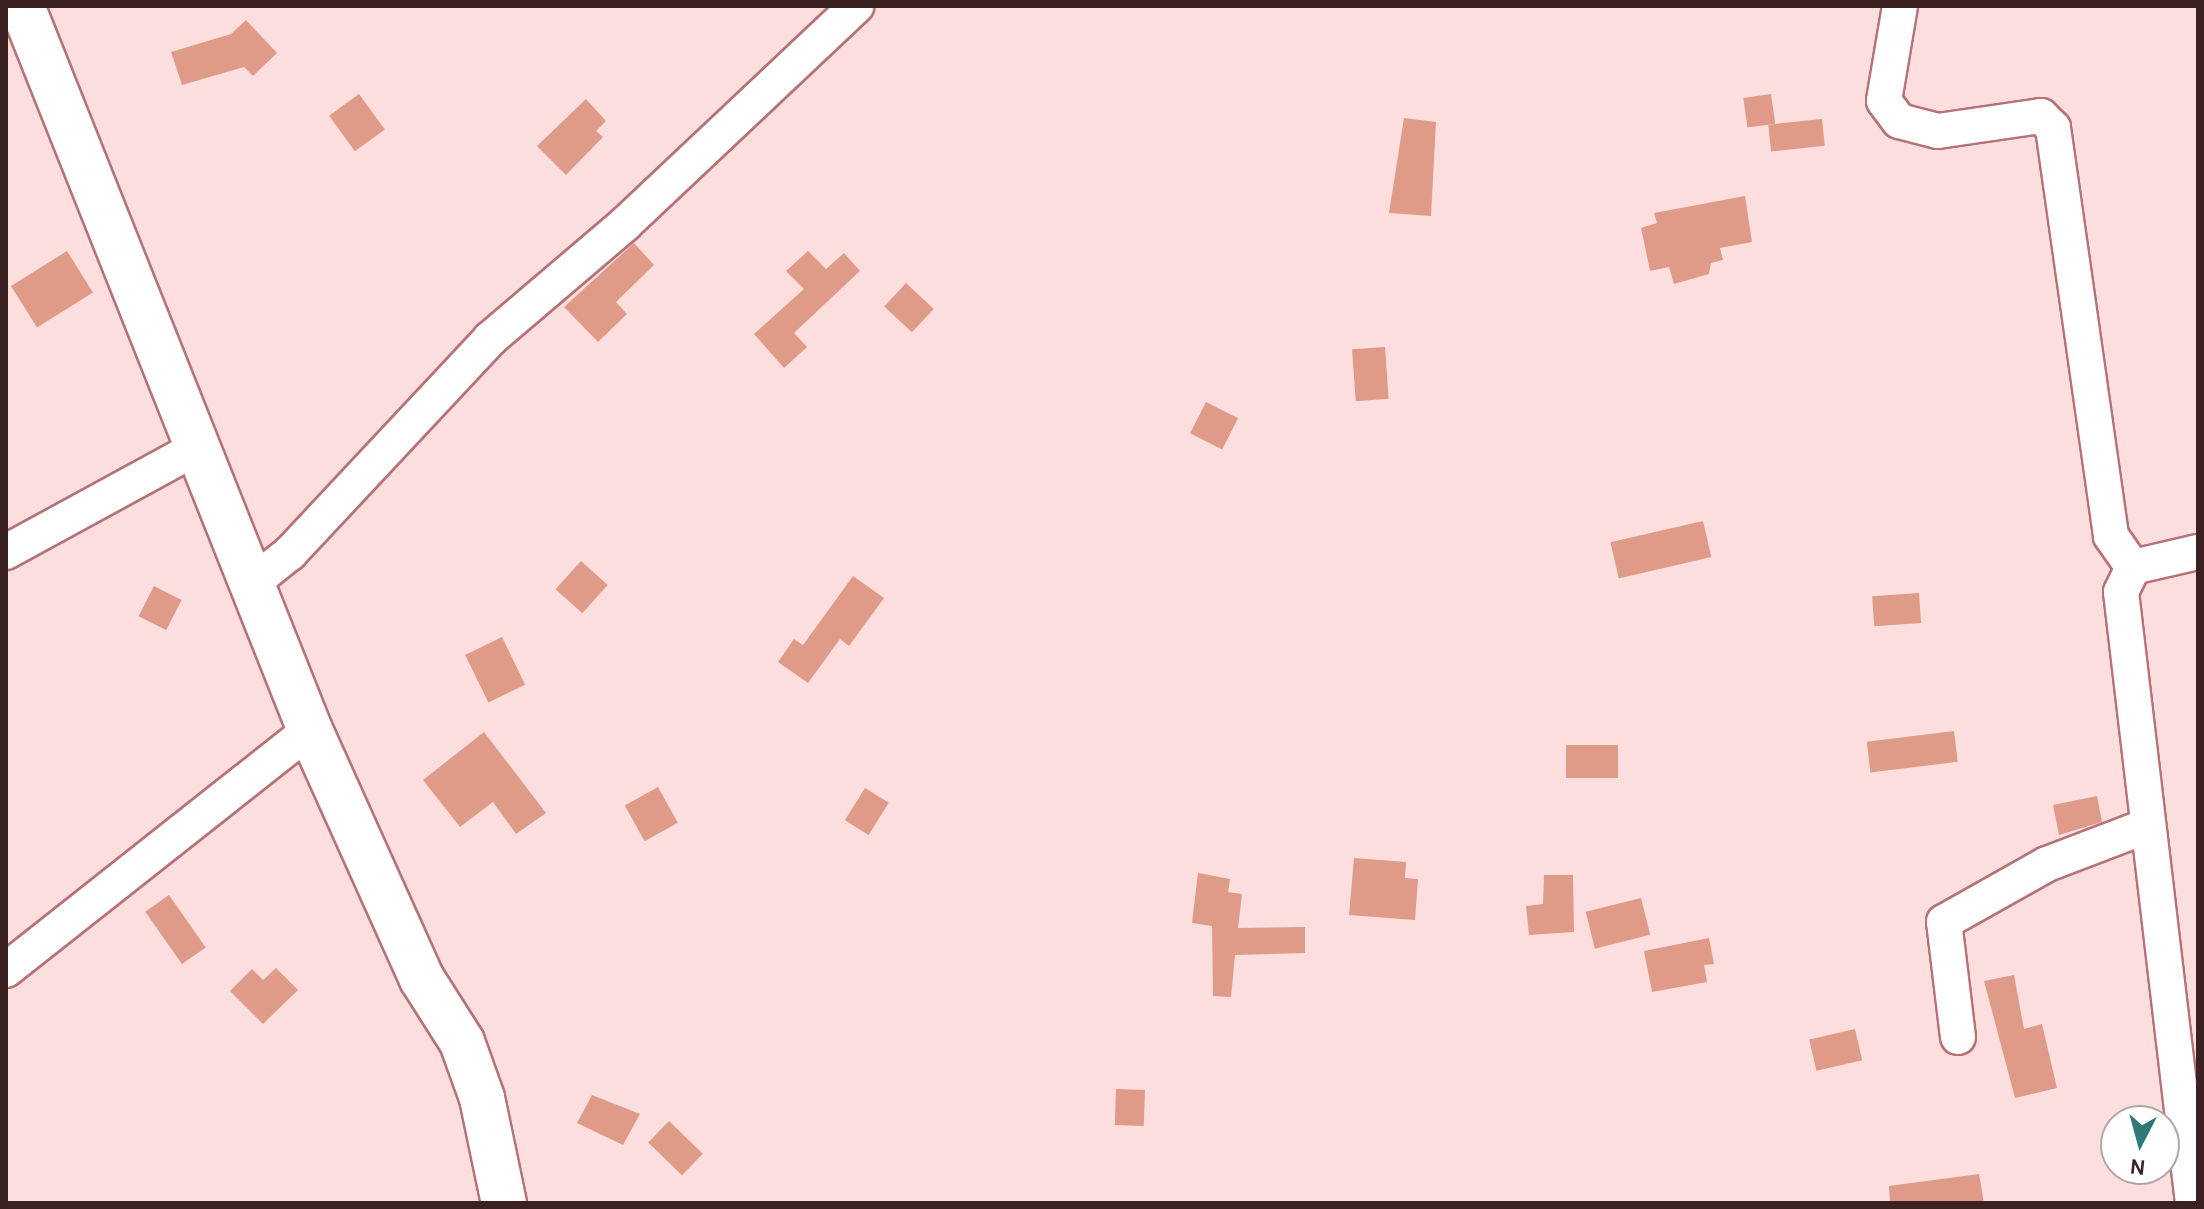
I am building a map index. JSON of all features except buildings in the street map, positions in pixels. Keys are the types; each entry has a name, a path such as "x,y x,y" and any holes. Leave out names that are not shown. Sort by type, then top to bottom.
{"street":[{"path":"22,6 195,449 310,730 422,979 462,1042 482,1098 504,1203"},
{"path":"251,584 290,553 490,339 702,154 856,6"},
{"path":"1900,6 1884,101 1899,121 1938,131 2041,116 2053,128 2111,536 2133,567"},
{"path":"6,552 195,449"},
{"path":"2133,567 2198,552"},
{"path":"2133,567 2121,592 2193,1203"},
{"path":"6,970 310,730"},
{"path":"1958,1037 1944,922 2047,864 2147,826"}]}
